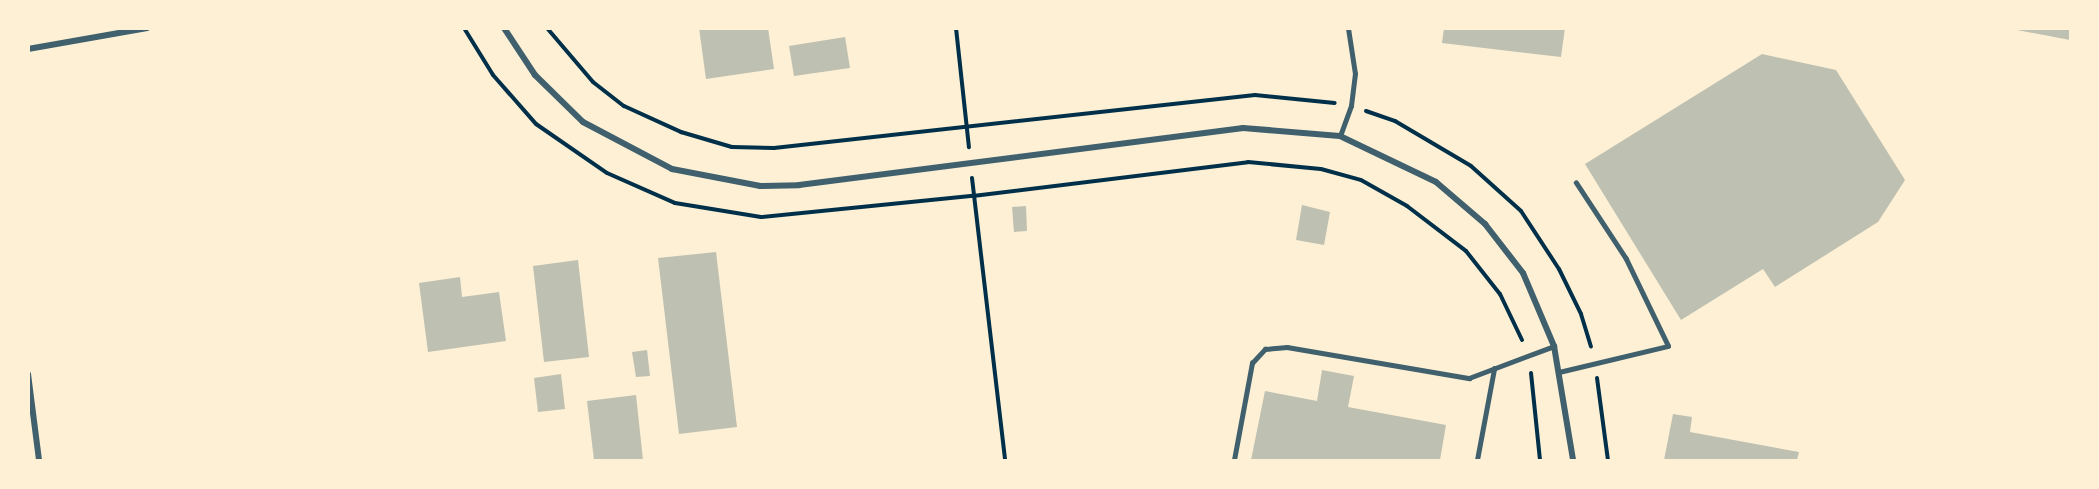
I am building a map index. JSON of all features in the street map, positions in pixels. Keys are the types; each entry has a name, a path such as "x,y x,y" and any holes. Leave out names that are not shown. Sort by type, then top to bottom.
{"street":[{"path":"28,49 147,28"},
{"path":"504,28 536,75 583,122 672,169 714,180 770,185 971,164 1244,128 1340,136 1436,182 1485,224 1523,273 1554,345 1573,460"},
{"path":"28,374 39,460"}],"lane":[{"path":"1340,136 1351,106 1355,74 1348,28"},
{"path":"1559,372 1668,346 1626,259 1576,183"},
{"path":"1234,460 1252,363 1264,349 1287,347 1469,378 1554,345"},
{"path":"1477,460 1494,369"}],"path":[{"path":"464,28 493,75 536,124 607,173 675,203 761,217 973,196 1248,162 1321,170 1361,180 1407,206 1466,250 1500,294 1529,355 1540,460"},
{"path":"547,28 593,82 624,106 681,132 732,147 774,148 1255,94 1351,106 1395,121 1471,166 1521,211 1559,269 1581,314 1596,363 1608,460"},
{"path":"956,28 971,164"},
{"path":"973,196 1005,460"}],"building":[{"path":"699,28 768,28 774,69 706,79"},
{"path":"1444,28 1565,28 1561,57 1442,43"},
{"path":"2017,28 2070,28 2070,40 2017,30"},
{"path":"845,37 850,68 794,76 789,46"},
{"path":"1762,54 1836,70 1905,180 1878,222 1775,287 1763,269 1681,320 1585,164"},
{"path":"1302,205 1330,212 1324,245 1296,240"},
{"path":"1026,206 1027,231 1014,232 1012,207"},
{"path":"716,252 737,427 679,434 658,258"},
{"path":"578,260 589,357 544,362 533,266"},
{"path":"460,277 462,297 499,292 506,341 428,352 419,283"},
{"path":"647,350 650,376 636,377 632,352"},
{"path":"1322,370 1354,376 1348,407 1446,425 1440,460 1251,460 1265,391 1317,401"},
{"path":"561,374 565,409 538,412 534,378"},
{"path":"636,395 643,460 594,460 587,401"},
{"path":"1673,414 1692,417 1690,432 1799,452 1797,460 1664,460"}]}
